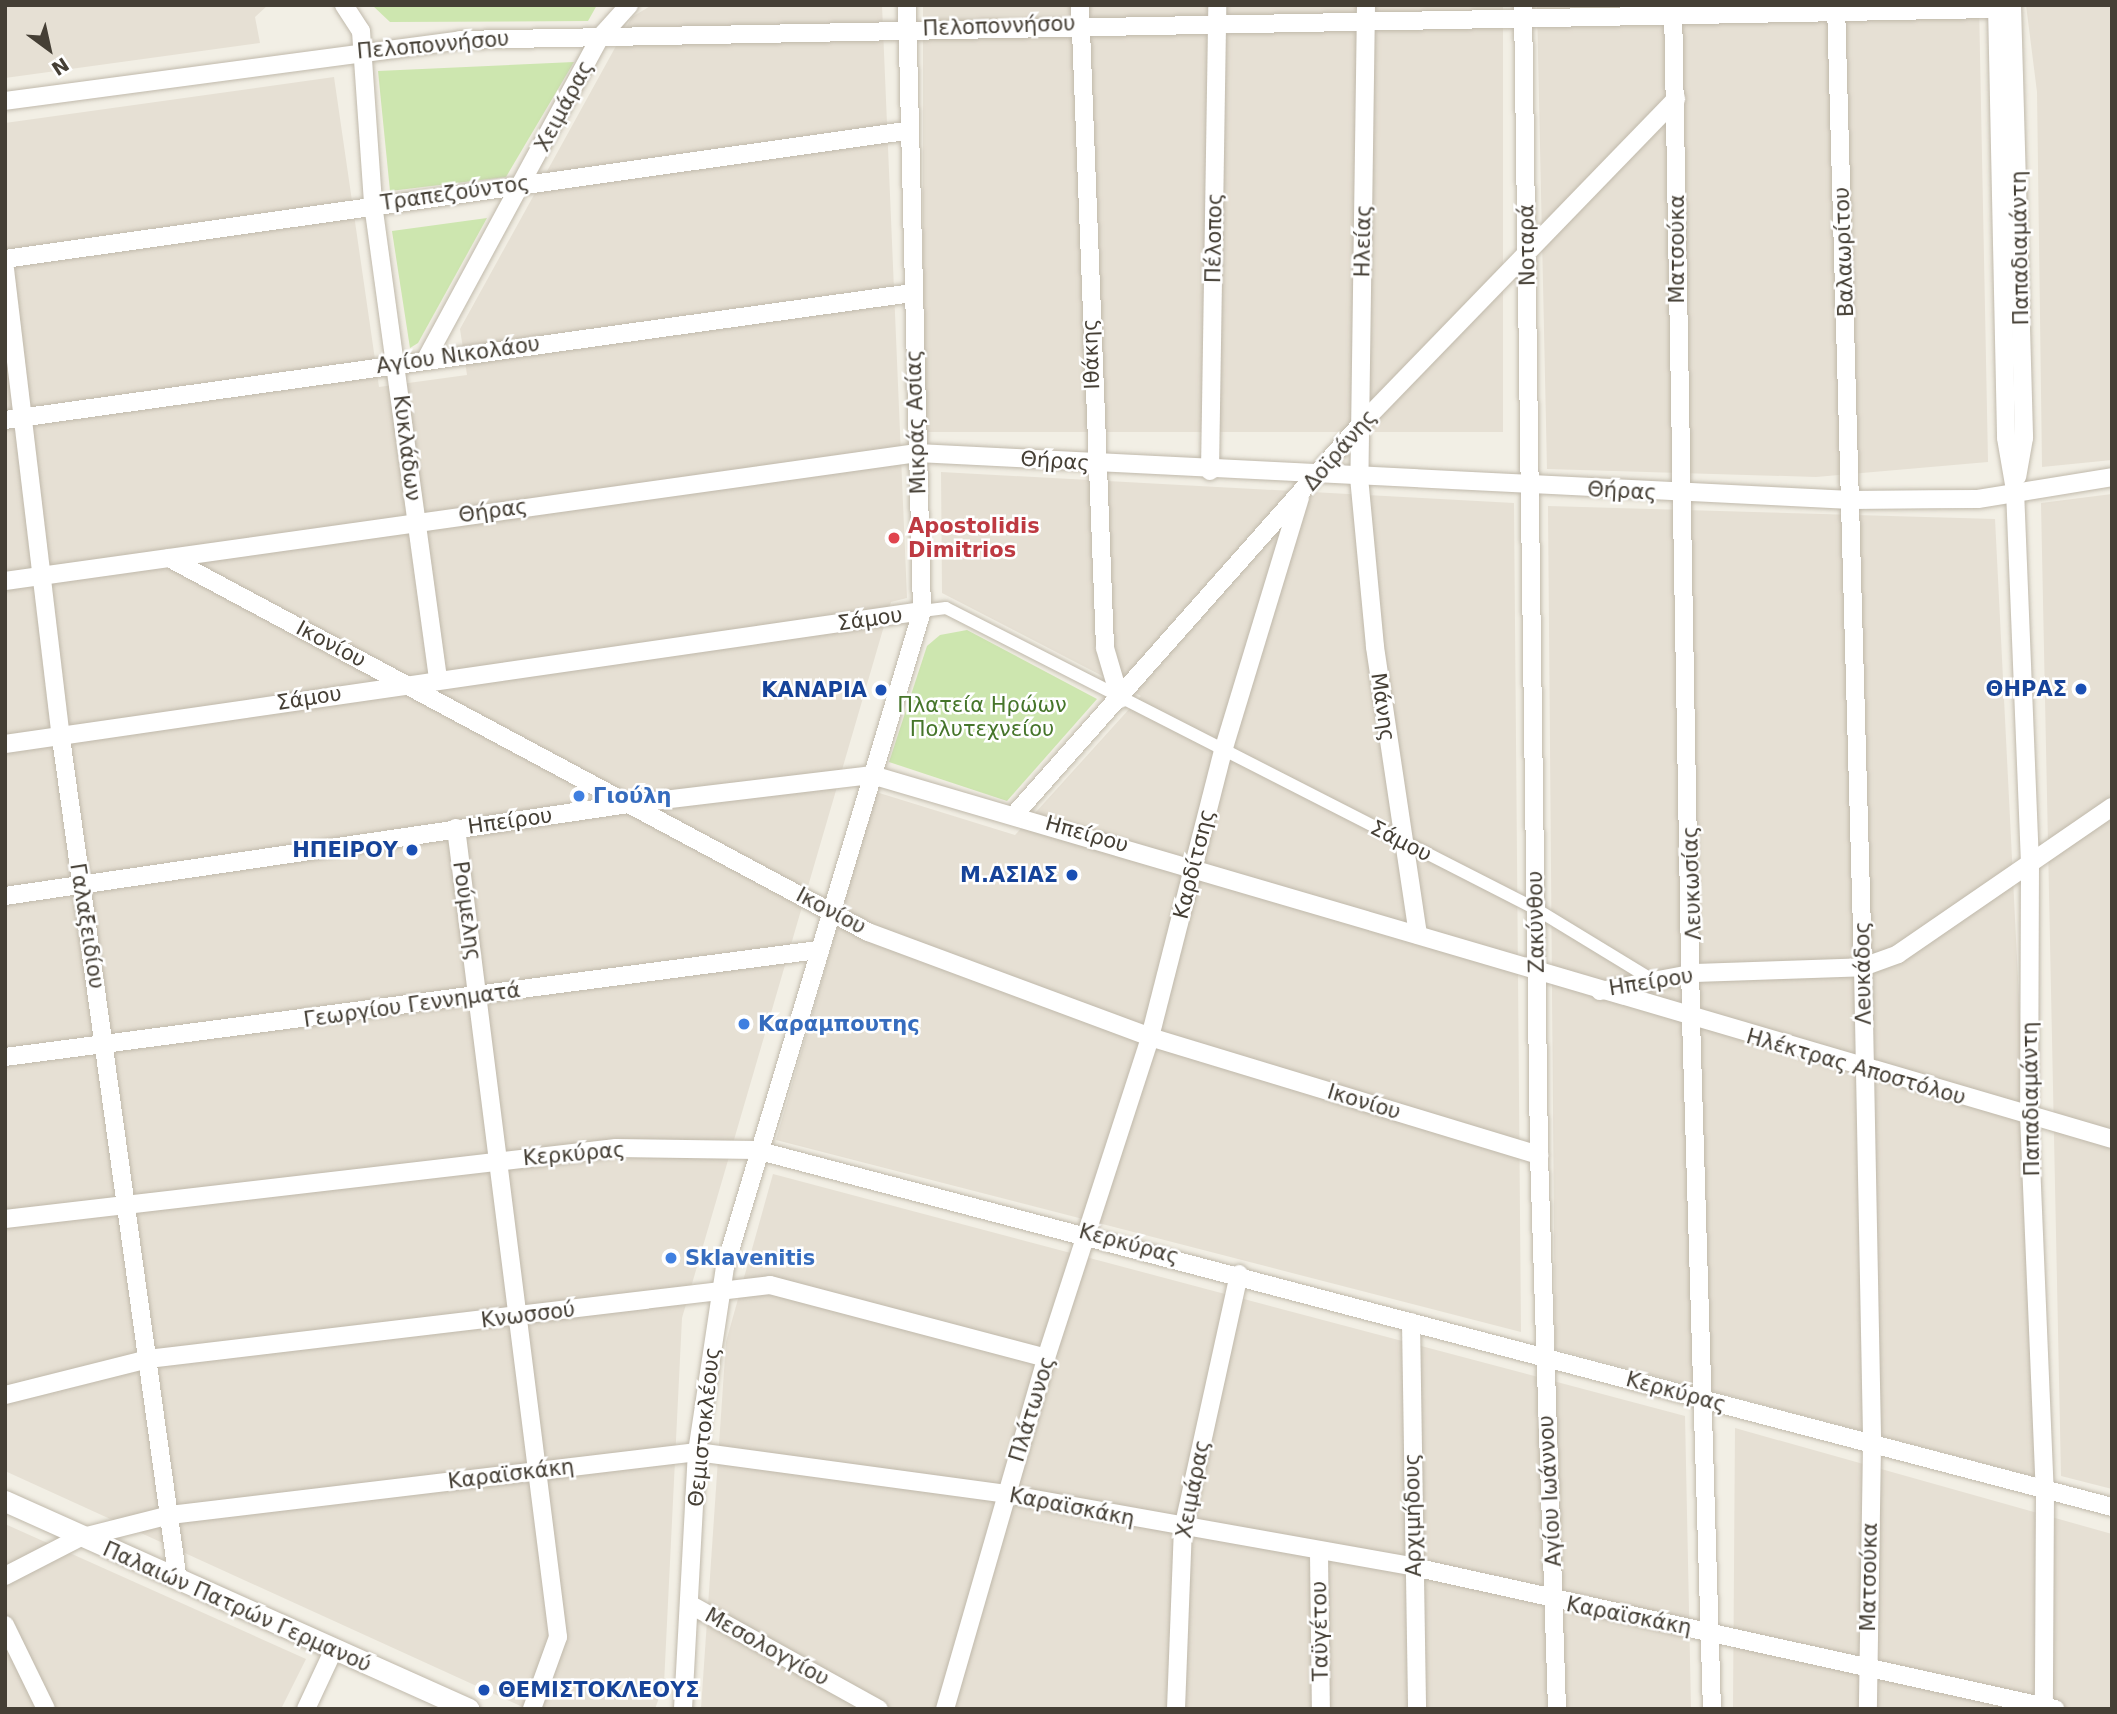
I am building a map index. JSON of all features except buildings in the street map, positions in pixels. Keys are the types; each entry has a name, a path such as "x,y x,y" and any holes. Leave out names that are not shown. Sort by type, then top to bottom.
{"street":[{"name":"Κυκλάδων","path":"344,5 361,31 373,204 438,678"},
{"name":"Χειμάρας","path":"426,359 601,36 629,5"},
{"name":"Μικράς Ασίας","path":"756,1150 922,611 906,131 907,5"},
{"name":"Ιθάκης","path":"1080,5 1095,464 1105,648 1120,699"},
{"name":"Πελοποννήσου","path":"5,101 363,50 601,36 1081,24 1217,13 2002,6"},
{"name":"Παπαδιαμάντη","path":"2002,6 2006,438 2015,490 2031,862 2029,1115 2045,1491 2048,1708"},
{"name":"Βαλαωρίτου","path":"1836,7 1851,500"},
{"name":"Ματσούκα","path":"1673,11 1679,494"},
{"name":"Ηλείας","path":"1359,477 1366,12"},
{"name":"Νοταρά","path":"1523,12 1531,486"},
{"name":"Πέλοπος","path":"1210,471 1217,13"},
{"name":"Δοϊράνης","path":"1016,813 1300,497 1361,424 1527,257 1676,99"},
{"name":"Τραπεζούντος","path":"5,259 373,204 906,131"},
{"name":"Γαλαξειδίου","path":"5,269 13,419 41,577 80,887 107,1045 178,1581"},
{"name":"Αγίου Νικολάου","path":"13,419 396,363 912,293"},
{"name":"Θήρας","path":"5,581 917,453 1210,471 1851,500 1978,499 2015,490 2112,477"},
{"name":"Μάνης","path":"1359,477 1401,841 1418,935"},
{"name":"Ζακύνθου","path":"1531,486 1536,971 1544,1358"},
{"name":"Λευκωσίας","path":"1679,494 1695,973 1691,1020 1712,1709"},
{"name":"Καρδίτσης","path":"1091,1233 1150,1037 1223,751 1300,497"},
{"name":"Λeυκάδος","path":"1851,500 1872,1446"},
{"name":"Ικονίου","path":"169,558 868,932 1150,1037 1539,1155"},
{"name":"Σάμου","path":"5,744 61,738 403,683 946,608 1536,909 1651,979"},
{"name":"Ηπείρου","path":"5,896 80,887 456,828 872,775 1016,813 1194,865 1601,991 1651,979 1695,973 1863,968 1898,954 2112,807"},
{"name":"Ρούμελης","path":"456,828 500,1161 517,1317 542,1470 558,1637 532,1709"},
{"name":"Γεωργίου Γεννηματά","path":"5,1057 818,950"},
{"name":"Ηλέκτρας Αποστόλου","path":"1601,991 1863,1070 2112,1139"},
{"name":"Κερκύρας","path":"5,1219 126,1201 616,1148 756,1150 1091,1233 1544,1358 2112,1507"},
{"name":"Θεμιστοκλέους","path":"683,1709 691,1605 697,1452 720,1292 756,1150"},
{"name":"Πλάτωνος","path":"945,1709 1046,1358 1091,1233"},
{"name":"Χειμάρας","path":"1176,1709 1182,1529 1239,1274"},
{"name":"Κνωσσού","path":"5,1395 148,1359 770,1285 802,1289 1046,1358"},
{"name":"Αρχιμήδους","path":"1411,1322 1417,1709"},
{"name":"Αγίου Ιωάννου","path":"1544,1358 1557,1709"},
{"name":"Ματσούκα","path":"1868,1709 1872,1446"},
{"name":"Καραϊσκάκη","path":"5,1576 79,1538 170,1515 697,1452 1006,1494 1319,1554 1414,1567 1555,1602 1867,1663 2048,1708"},
{"name":"Παλαιών Πατρών Γερμανού","path":"5,1501 79,1538 470,1709"},
{"name":"Ταϋγέτου","path":"1319,1554 1321,1709"},
{"name":"Μεσολογγίου","path":"691,1605 880,1709"},
{"path":"5,1625 46,1709"},
{"path":"306,1709 334,1649"}],"shaded area":[{"path":"5,5 268,5 255,17 260,43 5,78"},
{"path":"652,5 882,5 907,598 891,602 682,1318 664,1684 655,1709 527,1709 5,1471 5,123 334,77 379,387 467,375 460,329 632,17"},
{"path":"923,5 1503,5 1503,432 923,432"},
{"path":"1537,5 1979,5 1988,462 1816,477 1547,469"},
{"path":"2026,5 2112,5 2112,460 2042,467 2037,92"},
{"path":"941,472 1514,503 1521,1332 776,1140 876,792 1015,835 1141,696 942,593"},
{"path":"2112,494 2112,1489 2061,1476 2041,503"},
{"path":"1548,506 1995,519 2043,1479 1555,1349"},
{"path":"773,1174 1685,1416 1691,1709 701,1709 726,1342"},
{"path":"1735,1428 2112,1534 2112,1709 1733,1709"},
{"path":"5,1524 306,1659 281,1709 5,1709"}],"green space":[{"path":"372,5 597,5 588,21 390,22"},
{"path":"574,62 506,177 390,191 378,71"},
{"path":"487,218 418,343 410,348 392,231"},
{"name":"Πλατεία Ηρώων Πολυτεχνείου","path":"967,630 1097,699 1007,801 889,762 927,646 940,635"}],"place":[{"name":"Apostolidis Dimitrios","path":"894,538"},
{"name":"ΘΗΡΑΣ","path":"2081,689"},
{"name":"ΚΑΝΑΡΙΑ","path":"881,690"},
{"name":"Γιούλη","path":"579,796"},
{"name":"ΗΠΕΙΡΟΥ","path":"412,850"},
{"name":"Μ.ΑΣΙΑΣ","path":"1072,875"},
{"name":"Καραμπουτης","path":"744,1024"},
{"name":"Sklavenitis","path":"671,1258"},
{"name":"ΘΕΜΙΣΤΟΚΛΕΟΥΣ","path":"484,1690"}]}
